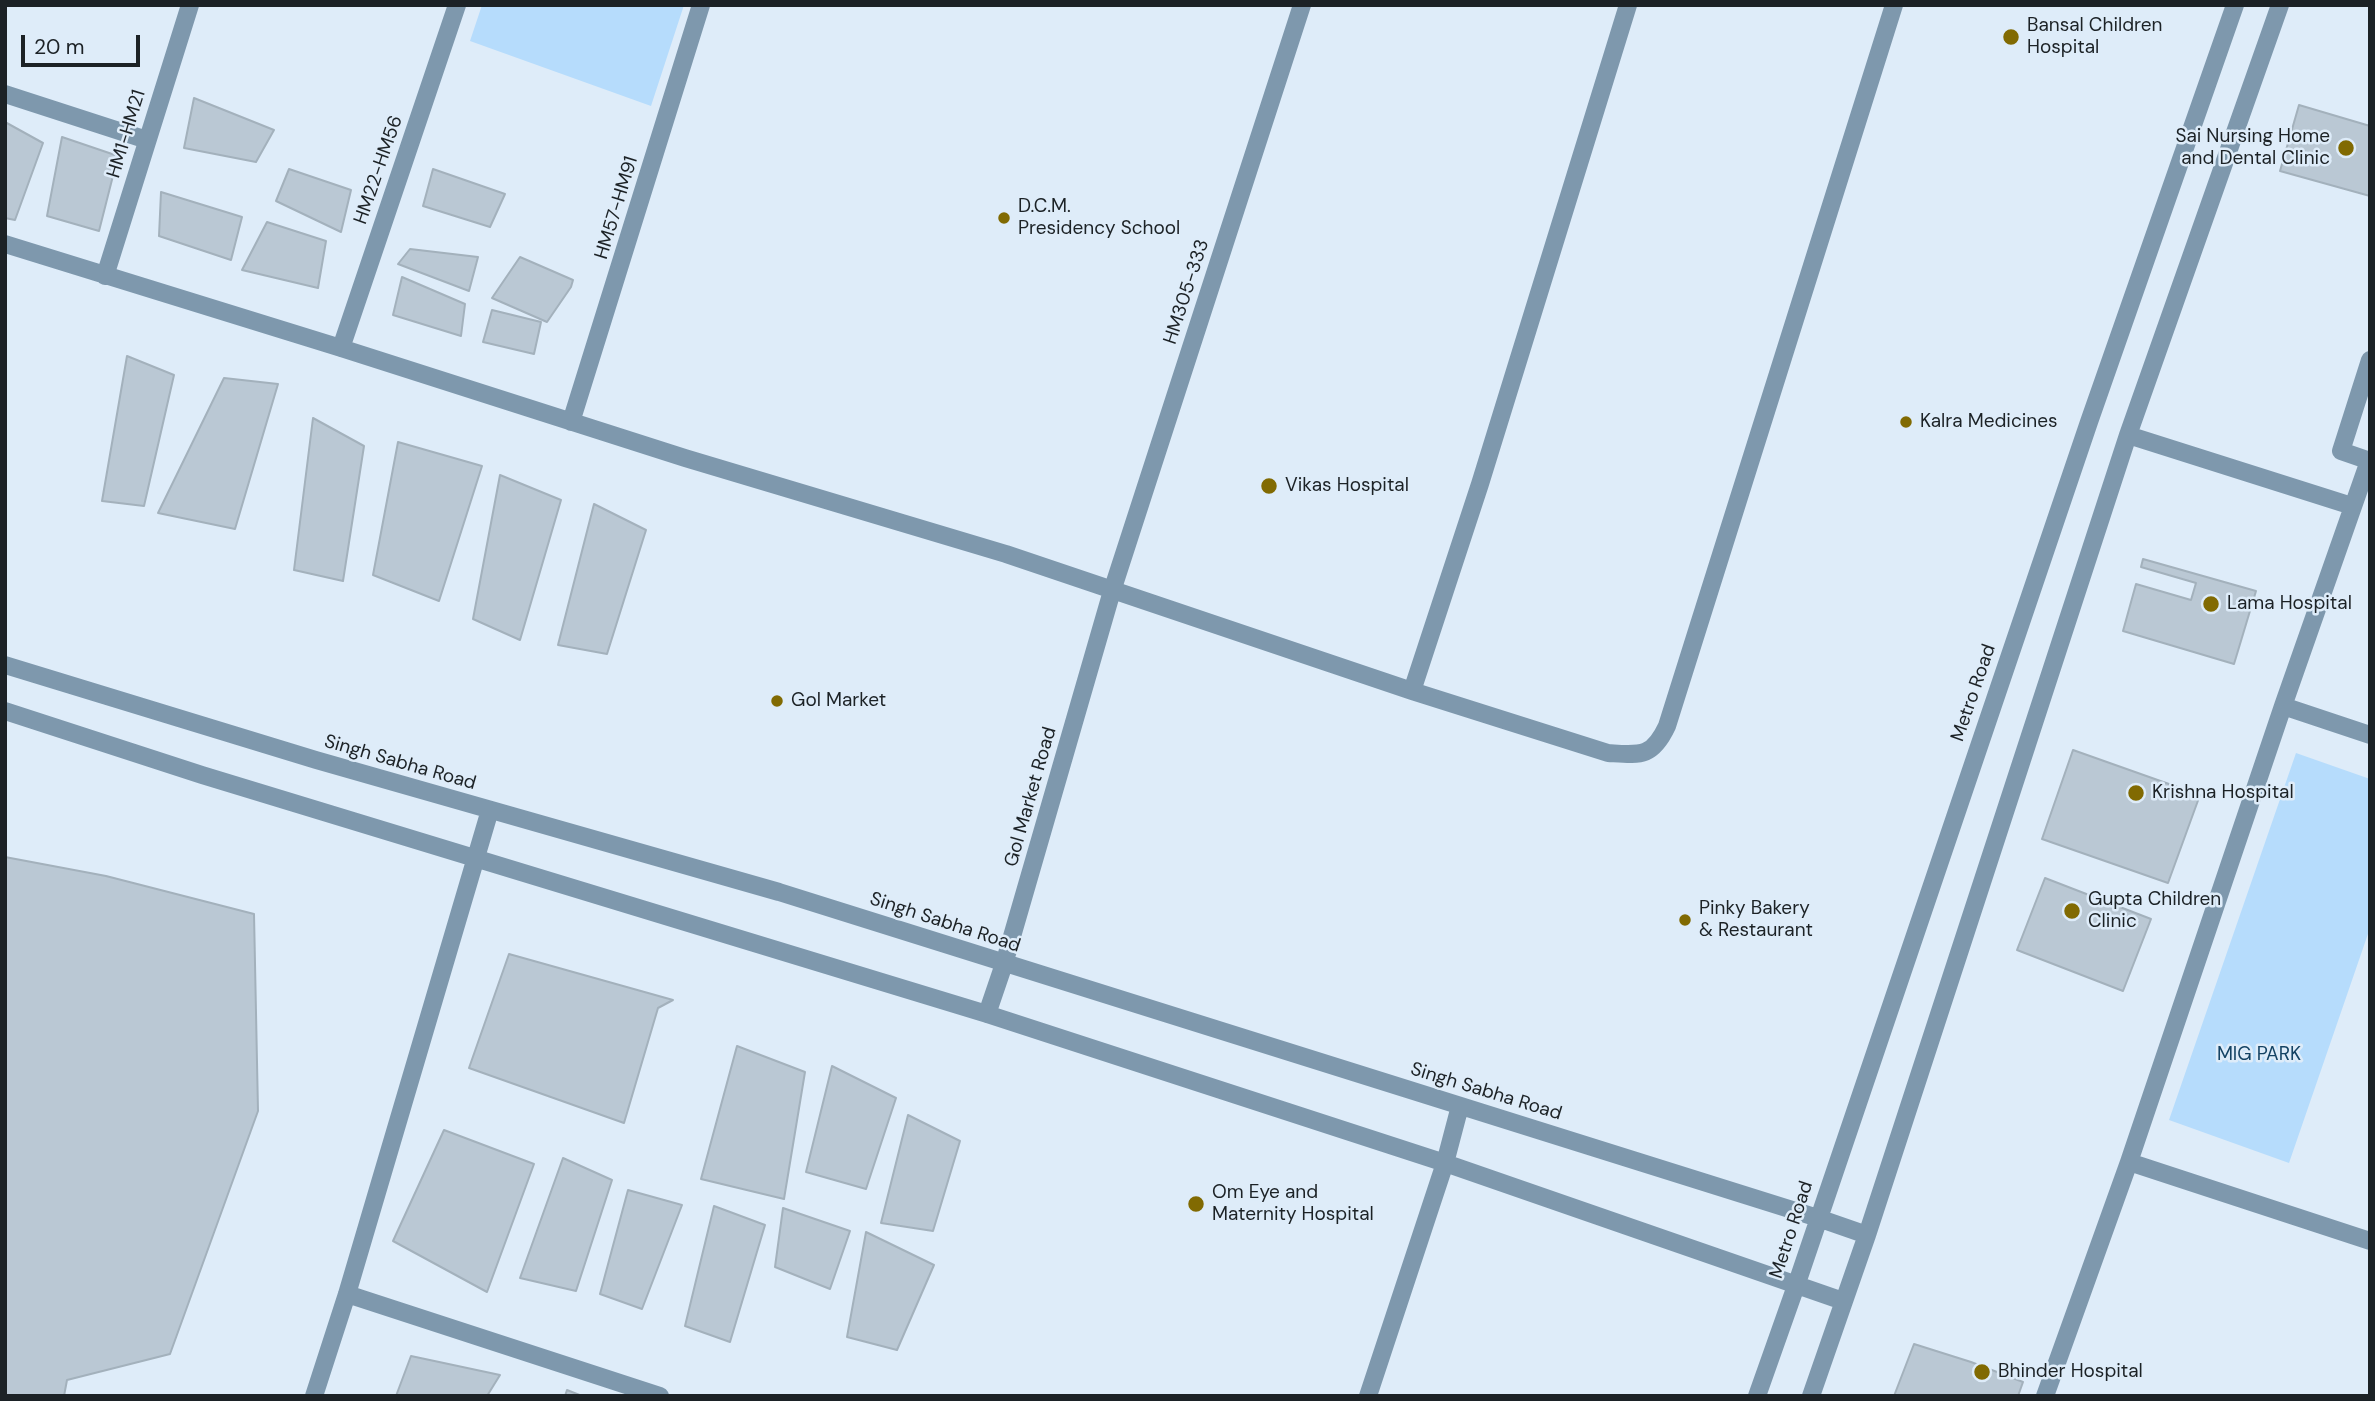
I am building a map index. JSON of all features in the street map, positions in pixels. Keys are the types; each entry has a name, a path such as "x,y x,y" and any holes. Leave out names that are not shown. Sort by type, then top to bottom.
{"street":[{"name":"HM1-HM21","path":"105,276 190,5"},
{"name":"HM22-HM56","path":"341,348 457,5"},
{"name":"HM57-HM91","path":"571,422 701,5"},
{"name":"HM305-333","path":"1112,591 1302,5"},
{"path":"1412,691 1493,444 1628,5"},
{"path":"5,244 571,422 1006,554 1412,691 1608,753 1632,755 1648,751 1658,744 1667,726 1894,5"},
{"name":"Metro Road","path":"1757,1396 2084,435 2235,5"},
{"path":"1815,1395 1843,1301 2129,435 2280,5"},
{"path":"5,94 147,141"},
{"path":"2045,1396 2129,1163 2283,706 2369,461 2341,451 2370,360"},
{"path":"2129,435 2352,506"},
{"name":"Gol Market Road","path":"988,1014 1112,591"},
{"name":"Singh Sabha Road","path":"5,665 316,760 779,892 1818,1217 1867,1235"},
{"path":"2283,706 2370,735"},
{"path":"5,711 202,775 988,1014 1445,1163 1843,1301"},
{"path":"314,1396 347,1294 490,810"},
{"path":"1368,1396 1445,1163 1460,1106"},
{"path":"2129,1163 2370,1241"},
{"path":"347,1294 660,1396"}],"green space":[{"path":"482,5 684,5 651,106 470,41"},
{"name":"MIG PARK","path":"2296,753 2370,779 2370,928 2289,1163 2169,1120"}],"building":[{"path":"194,98 274,130 256,162 184,148"},
{"path":"2299,105 2370,126 2370,196 2280,171"},
{"path":"5,122 43,143 15,220 5,218"},
{"path":"62,137 118,156 99,231 47,216"},
{"path":"289,169 351,190 341,232 276,201"},
{"path":"433,169 505,194 490,227 423,206"},
{"path":"161,192 242,217 231,260 159,236"},
{"path":"267,222 326,241 318,288 242,270"},
{"path":"410,249 478,257 469,291 398,264"},
{"path":"520,257 573,280 547,322 492,298"},
{"path":"402,277 465,304 461,336 393,315"},
{"path":"492,310 541,322 534,354 483,342"},
{"path":"127,356 174,375 144,506 102,501"},
{"path":"224,378 278,384 235,529 158,513"},
{"path":"313,418 364,446 343,581 294,570"},
{"path":"398,442 482,466 439,601 373,575"},
{"path":"500,475 561,500 520,640 473,619"},
{"path":"594,504 646,530 607,654 558,645"},
{"path":"2143,559 2256,591 2234,664 2123,631 2136,584 2191,600 2196,583 2141,567"},
{"path":"2073,750 2200,795 2168,883 2042,839"},
{"path":"5,857 106,876 254,914 258,1111 170,1354 67,1380 64,1396 5,1396"},
{"path":"2045,878 2151,919 2123,991 2017,950"},
{"path":"509,954 673,1000 658,1008 624,1123 469,1068"},
{"path":"737,1046 805,1072 784,1199 701,1179"},
{"path":"832,1066 896,1098 866,1189 806,1172"},
{"path":"908,1115 960,1141 933,1231 881,1223"},
{"path":"444,1130 534,1164 487,1292 393,1241"},
{"path":"563,1158 612,1180 576,1291 520,1278"},
{"path":"628,1190 682,1205 642,1309 600,1294"},
{"path":"714,1206 765,1225 730,1342 685,1326"},
{"path":"783,1208 850,1231 830,1289 775,1267"},
{"path":"866,1232 934,1265 897,1350 847,1337"},
{"path":"1914,1344 2023,1382 2018,1396 1894,1396"},
{"path":"411,1356 500,1375 487,1396 396,1396"},
{"path":"567,1390 582,1396 565,1396"}],"place":[{"name":"Bansal Children Hospital","path":"2011,37"},
{"name":"Sai Nursing Home and Dental Clinic","path":"2346,148"},
{"name":"D.C.M. Presidency School","path":"1004,218"},
{"name":"Kalra Medicines","path":"1906,422"},
{"name":"Vikas Hospital","path":"1269,486"},
{"name":"Lama Hospital","path":"2211,604"},
{"name":"Gol Market","path":"777,701"},
{"name":"Krishna Hospital","path":"2136,793"},
{"name":"Gupta Children Clinic","path":"2072,911"},
{"name":"Pinky Bakery & Restaurant","path":"1685,920"},
{"name":"Om Eye and Maternity Hospital","path":"1196,1204"},
{"name":"Bhinder Hospital","path":"1982,1372"}]}
